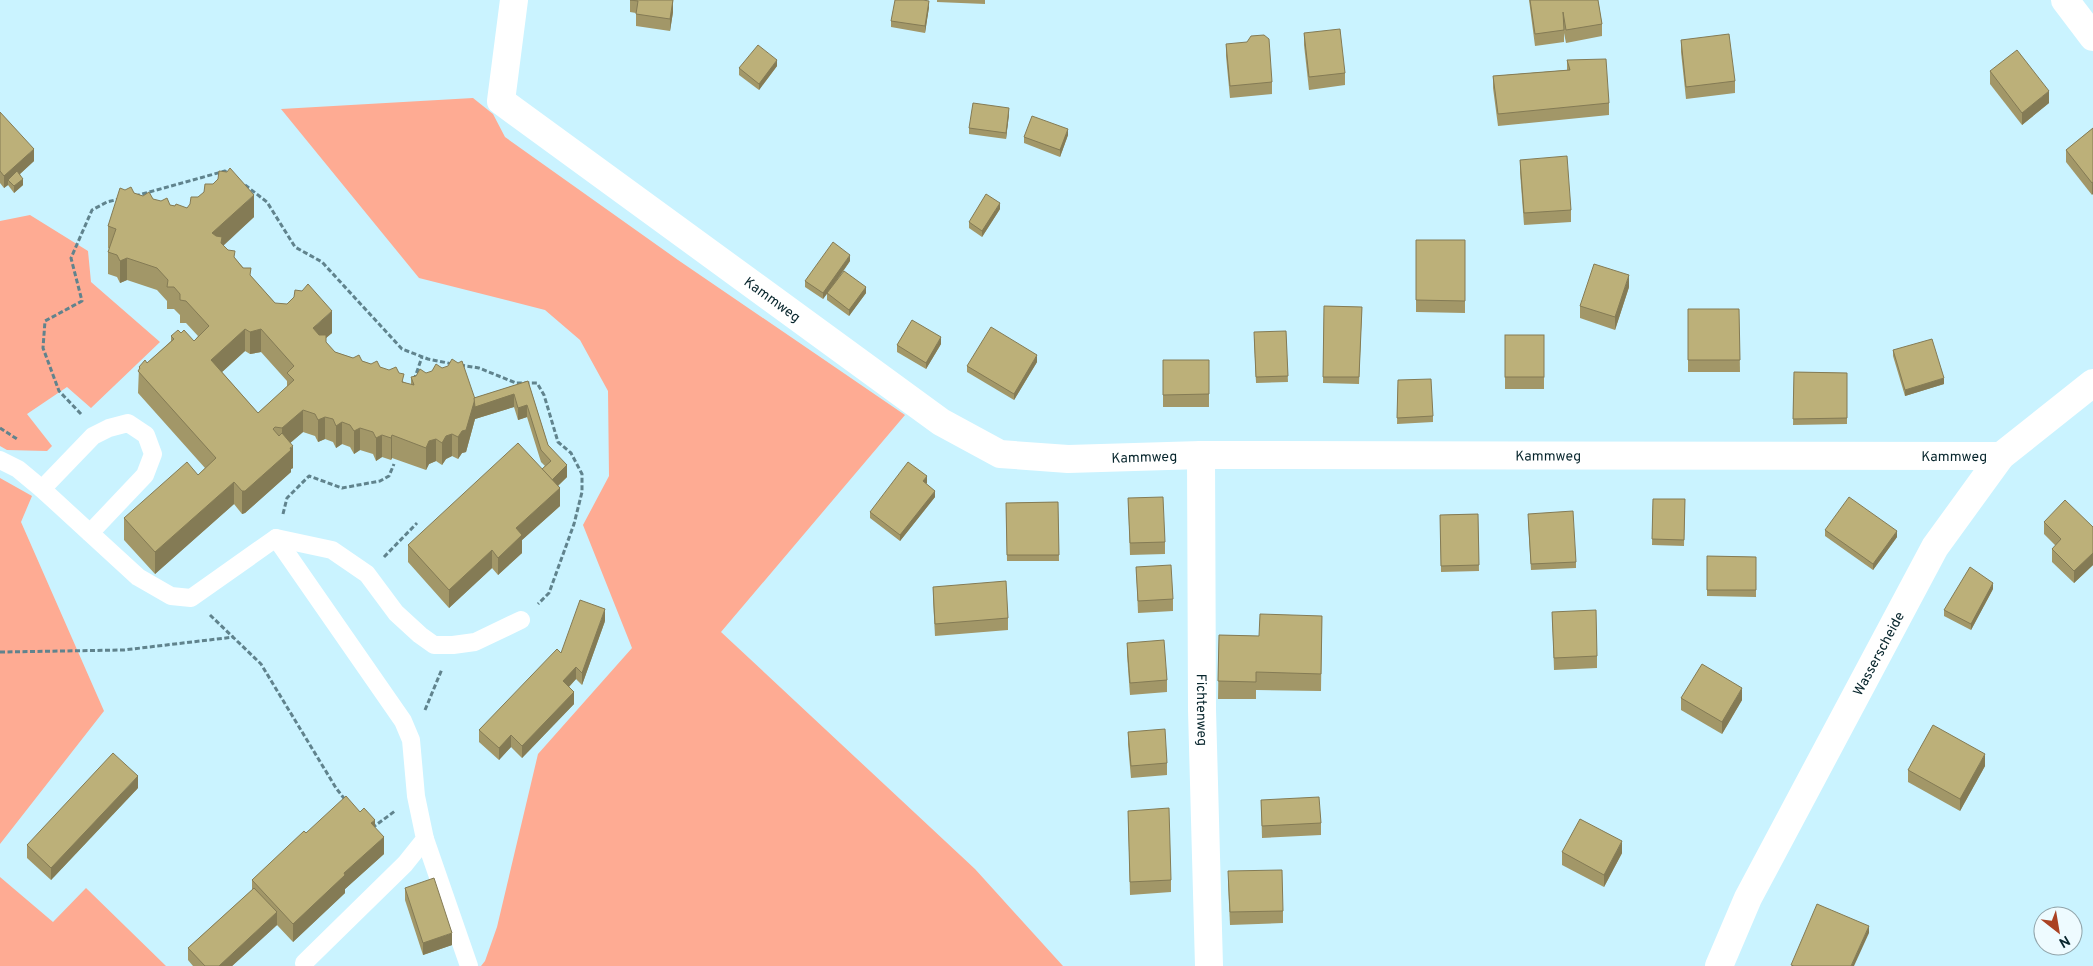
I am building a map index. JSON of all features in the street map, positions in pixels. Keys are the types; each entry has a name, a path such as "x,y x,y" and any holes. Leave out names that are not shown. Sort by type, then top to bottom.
{"street":[{"name":"Kammweg","path":"514,0 501,101 941,422 1000,454 1068,459 1201,455 2001,456"},
{"path":"2065,0 2093,36"},
{"name":"Wasserscheide","path":"1719,966 1753,889 1935,547 2001,456 2093,383"},
{"name":"Fichtenweg","path":"1201,455 1202,710 1209,966"}],"lane":[{"path":"42,489 93,436 128,423 146,435 153,454 145,475 90,532"},
{"path":"0,460 18,468 138,577 171,596 191,598 276,538 332,550 367,574 396,613 420,636 434,645 475,642 521,620"},
{"path":"276,538 403,721 411,740 416,796 424,839 469,966"},
{"path":"304,964 405,864 424,839"}],"path":[{"path":"134,196 169,188 225,171 232,176"},
{"path":"239,181 267,202 295,247 322,262 402,349 422,357 479,368 516,383 537,383 544,394 558,442 570,453 582,474 582,492 574,524 549,593 521,620"},
{"path":"99,433 59,391 42,348 45,321 82,301 71,258 92,210 107,202 125,198"},
{"path":"413,382 422,357"},
{"path":"276,538 287,498 309,476 342,488 380,481 389,476 394,464"},
{"path":"367,574 417,523"},
{"path":"191,598 235,637 261,664 336,788 351,807"},
{"path":"0,652 124,650 235,637"},
{"path":"411,740 453,645"},
{"path":"365,824 405,864"}],"shaded area":[{"path":"473,98 493,114 505,137 678,260 905,415 721,632 975,869 1063,966 481,966 485,961 497,927 538,754 632,648 583,525 609,476 608,391 580,340 545,310 419,278 281,109"},
{"path":"30,215 88,251 91,282 160,342 91,408 67,387 27,414 52,446 47,451 7,450 0,446 0,221"},
{"path":"0,478 32,496 21,522 104,711 0,844"},
{"path":"0,877 53,922 86,888 166,966 0,966"}],"building":[{"path":"630,0 673,0 670,19 636,14 638,1"},
{"path":"895,0 929,1 925,26 891,21"},
{"path":"1530,0 1598,0 1602,24 1566,30 1563,12 1564,30 1535,34"},
{"path":"1340,29 1345,73 1309,77 1304,33"},
{"path":"1729,34 1735,81 1686,87 1681,40"},
{"path":"1264,35 1269,39 1272,82 1230,86 1226,44 1247,42 1251,36"},
{"path":"758,45 777,60 759,84 739,68"},
{"path":"2017,50 2049,91 2022,113 1990,71"},
{"path":"1606,59 1609,103 1498,114 1493,76 1570,70 1567,60"},
{"path":"973,103 1009,108 1006,133 969,128"},
{"path":"0,112 34,149 4,176 0,171"},
{"path":"1032,116 1068,129 1060,150 1024,137"},
{"path":"2093,128 2093,182 2092,183 2066,150"},
{"path":"1567,156 1571,210 1524,213 1520,160"},
{"path":"230,168 254,195 212,233 222,237 221,243 228,250 235,251 234,257 243,268 251,268 250,275 275,303 287,304 294,297 295,290 302,291 308,284 332,311 313,328 319,335 326,335 326,342 335,352 353,358 359,355 362,361 371,364 377,361 380,367 389,370 396,367 399,373 404,374 402,382 414,385 411,377 416,376 420,369 426,373 432,371 436,364 442,368 448,366 452,359 458,363 462,361 475,399 466,430 462,431 458,437 452,434 446,436 442,443 436,439 429,441 426,448 392,435 391,438 382,435 376,438 373,432 360,428 354,431 350,425 342,422 336,426 333,419 325,417 318,420 315,414 303,410 282,428 275,427 273,429 279,436 282,433 293,446 290,448 291,450 245,491 242,491 234,482 155,552 124,518 187,462 198,475 216,458 138,371 145,360 147,363 174,339 171,336 178,330 181,333 184,330 194,341 209,326 186,301 180,300 180,294 174,287 167,287 168,280 157,268 127,258 120,261 117,255 108,252 116,229 108,226 120,188 125,190 131,187 134,193 143,196 149,192 153,199 161,201 167,198 170,205 175,206 176,204 187,208 191,197 198,197 204,192 205,184 213,184 218,179 219,171 227,172","holes":["245,329 250,332 261,329 294,366 287,373 294,380 258,413 211,360"]},
{"path":"17,171 23,179 14,186 8,180"},
{"path":"986,194 1000,203 982,231 969,222"},
{"path":"1416,240 1465,240 1465,301 1416,300"},
{"path":"833,242 850,255 823,293 805,281"},
{"path":"1594,264 1629,275 1615,317 1580,306"},
{"path":"844,271 866,287 849,310 827,293"},
{"path":"1324,306 1362,307 1359,377 1323,377"},
{"path":"1688,309 1739,309 1740,360 1688,360"},
{"path":"912,320 941,337 926,363 897,345"},
{"path":"991,327 1037,355 1014,394 967,366"},
{"path":"1286,331 1288,376 1256,377 1254,332"},
{"path":"1505,335 1544,335 1544,377 1505,377"},
{"path":"1932,339 1944,378 1905,390 1893,350"},
{"path":"1163,360 1209,360 1209,394 1163,395"},
{"path":"1794,372 1847,373 1847,418 1793,419"},
{"path":"1431,379 1433,416 1397,418 1398,380"},
{"path":"528,381 548,445 567,465 552,480 542,469 551,461 541,450 527,405 518,408 514,394 475,407 474,398"},
{"path":"518,443 560,488 516,528 522,535 498,558 492,550 449,590 408,545"},
{"path":"908,462 927,476 923,481 935,491 900,535 870,512"},
{"path":"1163,497 1165,542 1130,543 1128,498"},
{"path":"1849,497 1897,531 1873,564 1825,530"},
{"path":"1653,499 1685,499 1684,540 1652,539"},
{"path":"2065,500 2093,527 2093,553 2074,571 2052,549 2061,539 2044,522"},
{"path":"1058,502 1059,555 1007,555 1006,503"},
{"path":"1573,511 1576,562 1531,564 1528,514"},
{"path":"1478,514 1479,565 1441,566 1440,515"},
{"path":"1707,556 1756,557 1756,590 1707,590"},
{"path":"1171,565 1173,599 1138,601 1136,567"},
{"path":"1970,567 1993,583 1971,624 1944,610"},
{"path":"1006,581 1008,618 935,624 933,587"},
{"path":"580,600 605,609 582,673 576,667 563,681 574,692 522,746 511,735 499,748 479,730 557,649 561,653"},
{"path":"1596,610 1597,656 1554,658 1552,612"},
{"path":"1260,614 1322,616 1321,674 1256,672 1256,682 1218,681 1219,635 1259,636"},
{"path":"1164,640 1167,680 1130,683 1127,643"},
{"path":"1702,664 1742,688 1722,722 1681,698"},
{"path":"1933,725 1985,754 1960,799 1908,770"},
{"path":"1165,729 1167,763 1131,766 1128,732"},
{"path":"113,753 138,776 51,868 27,845"},
{"path":"346,796 360,812 364,808 375,820 371,823 384,837 344,873 345,875 293,924 252,880 304,831 306,833"},
{"path":"1319,797 1321,823 1262,826 1261,800"},
{"path":"1169,808 1171,880 1130,882 1128,811"},
{"path":"1580,819 1622,841 1604,875 1562,852"},
{"path":"1282,870 1283,911 1230,912 1228,871"},
{"path":"434,878 452,933 423,943 405,888"},
{"path":"254,888 277,912 219,966 205,966 188,948"},
{"path":"1817,904 1869,926 1851,966 1791,965"}]}
